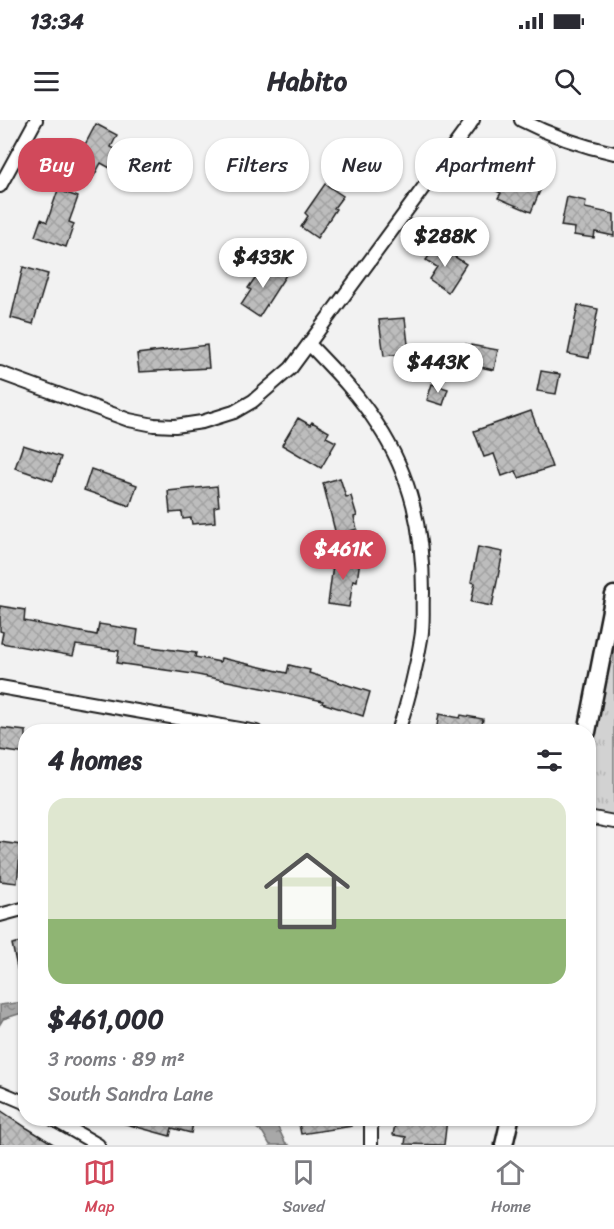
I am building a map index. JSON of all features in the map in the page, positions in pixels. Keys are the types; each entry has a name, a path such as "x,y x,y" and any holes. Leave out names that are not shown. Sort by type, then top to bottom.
{"street":[{"path":"0,186 36,120"},
{"path":"0,373 129,420 154,425 175,426 202,422 224,416 253,401 291,368 473,120"},
{"path":"521,120 546,133 579,145 614,153"},
{"path":"309,344 358,396 378,424 396,459 417,516 423,557 421,638 409,696 400,724"},
{"path":"589,724 614,595"},
{"path":"0,687 210,724"},
{"path":"596,819 614,822"},
{"path":"0,915 18,910"},
{"path":"0,1092 18,1100"},
{"path":"65,1126 98,1145"},
{"path":"371,1126 372,1145"},
{"path":"504,1145 508,1126"}],"green space":[{"path":"614,595 614,822 596,819 596,724 590,724"}],"water":[{"path":"18,1003 18,1014 3,1019 0,1024 0,1005"},
{"path":"254,1126 277,1126 285,1142 289,1145 270,1145 263,1133"}],"building":[{"path":"96,124 117,135 116,138 107,138 107,166 101,163 95,174 95,138 88,138"},
{"path":"321,190 321,192 337,192 343,196 317,238 301,227 308,216 305,213"},
{"path":"57,192 78,197 69,222 74,224 66,247 35,236 41,219 47,222"},
{"path":"499,192 539,192 531,212 498,198 501,193"},
{"path":"567,197 586,201 585,208 614,214 614,236 595,232 594,238 574,235 575,228 561,226"},
{"path":"437,245 466,264 448,292 429,279 437,267 426,260"},
{"path":"266,262 286,275 259,317 241,305 251,290 248,288"},
{"path":"23,267 48,274 33,324 11,318"},
{"path":"578,305 598,309 589,358 568,354"},
{"path":"405,318 409,353 384,356 379,320"},
{"path":"465,344 498,350 494,370 461,363"},
{"path":"207,345 209,368 139,372 137,354"},
{"path":"541,371 560,374 556,394 537,391"},
{"path":"432,384 448,389 443,405 427,400"},
{"path":"531,411 552,467 519,478 516,471 502,476 494,454 484,457 474,431"},
{"path":"298,418 310,425 312,422 329,432 326,437 336,442 321,468 282,445"},
{"path":"23,445 61,457 53,481 15,468"},
{"path":"91,469 137,485 130,506 84,490"},
{"path":"340,478 346,497 351,496 357,516 354,517 357,529 336,535 323,483"},
{"path":"217,486 219,506 214,507 215,522 192,524 191,518 183,519 182,512 170,513 168,491"},
{"path":"478,547 503,552 492,606 471,602 475,583 471,582"},
{"path":"334,557 360,560 357,581 353,580 349,607 328,604"},
{"path":"0,606 25,610 24,621 97,635 99,624 138,630 136,645 196,653 195,657 220,662 221,658 287,673 289,665 310,670 309,673 370,692 363,716 322,703 323,701 193,674 117,663 119,651 76,645 73,656 1,643 3,632 0,631"},
{"path":"439,714 483,719 482,724 437,724"},
{"path":"0,728 18,730 18,753 0,750"},
{"path":"0,842 18,845 17,883 0,881"},
{"path":"18,943 18,972 12,944"},
{"path":"0,1110 18,1122 18,1126 24,1126 55,1145 0,1145"},
{"path":"133,1126 192,1126 191,1133 172,1128 170,1136"},
{"path":"299,1126 352,1126 301,1134"},
{"path":"395,1126 446,1126 444,1145 405,1144 406,1137 393,1135"}]}
